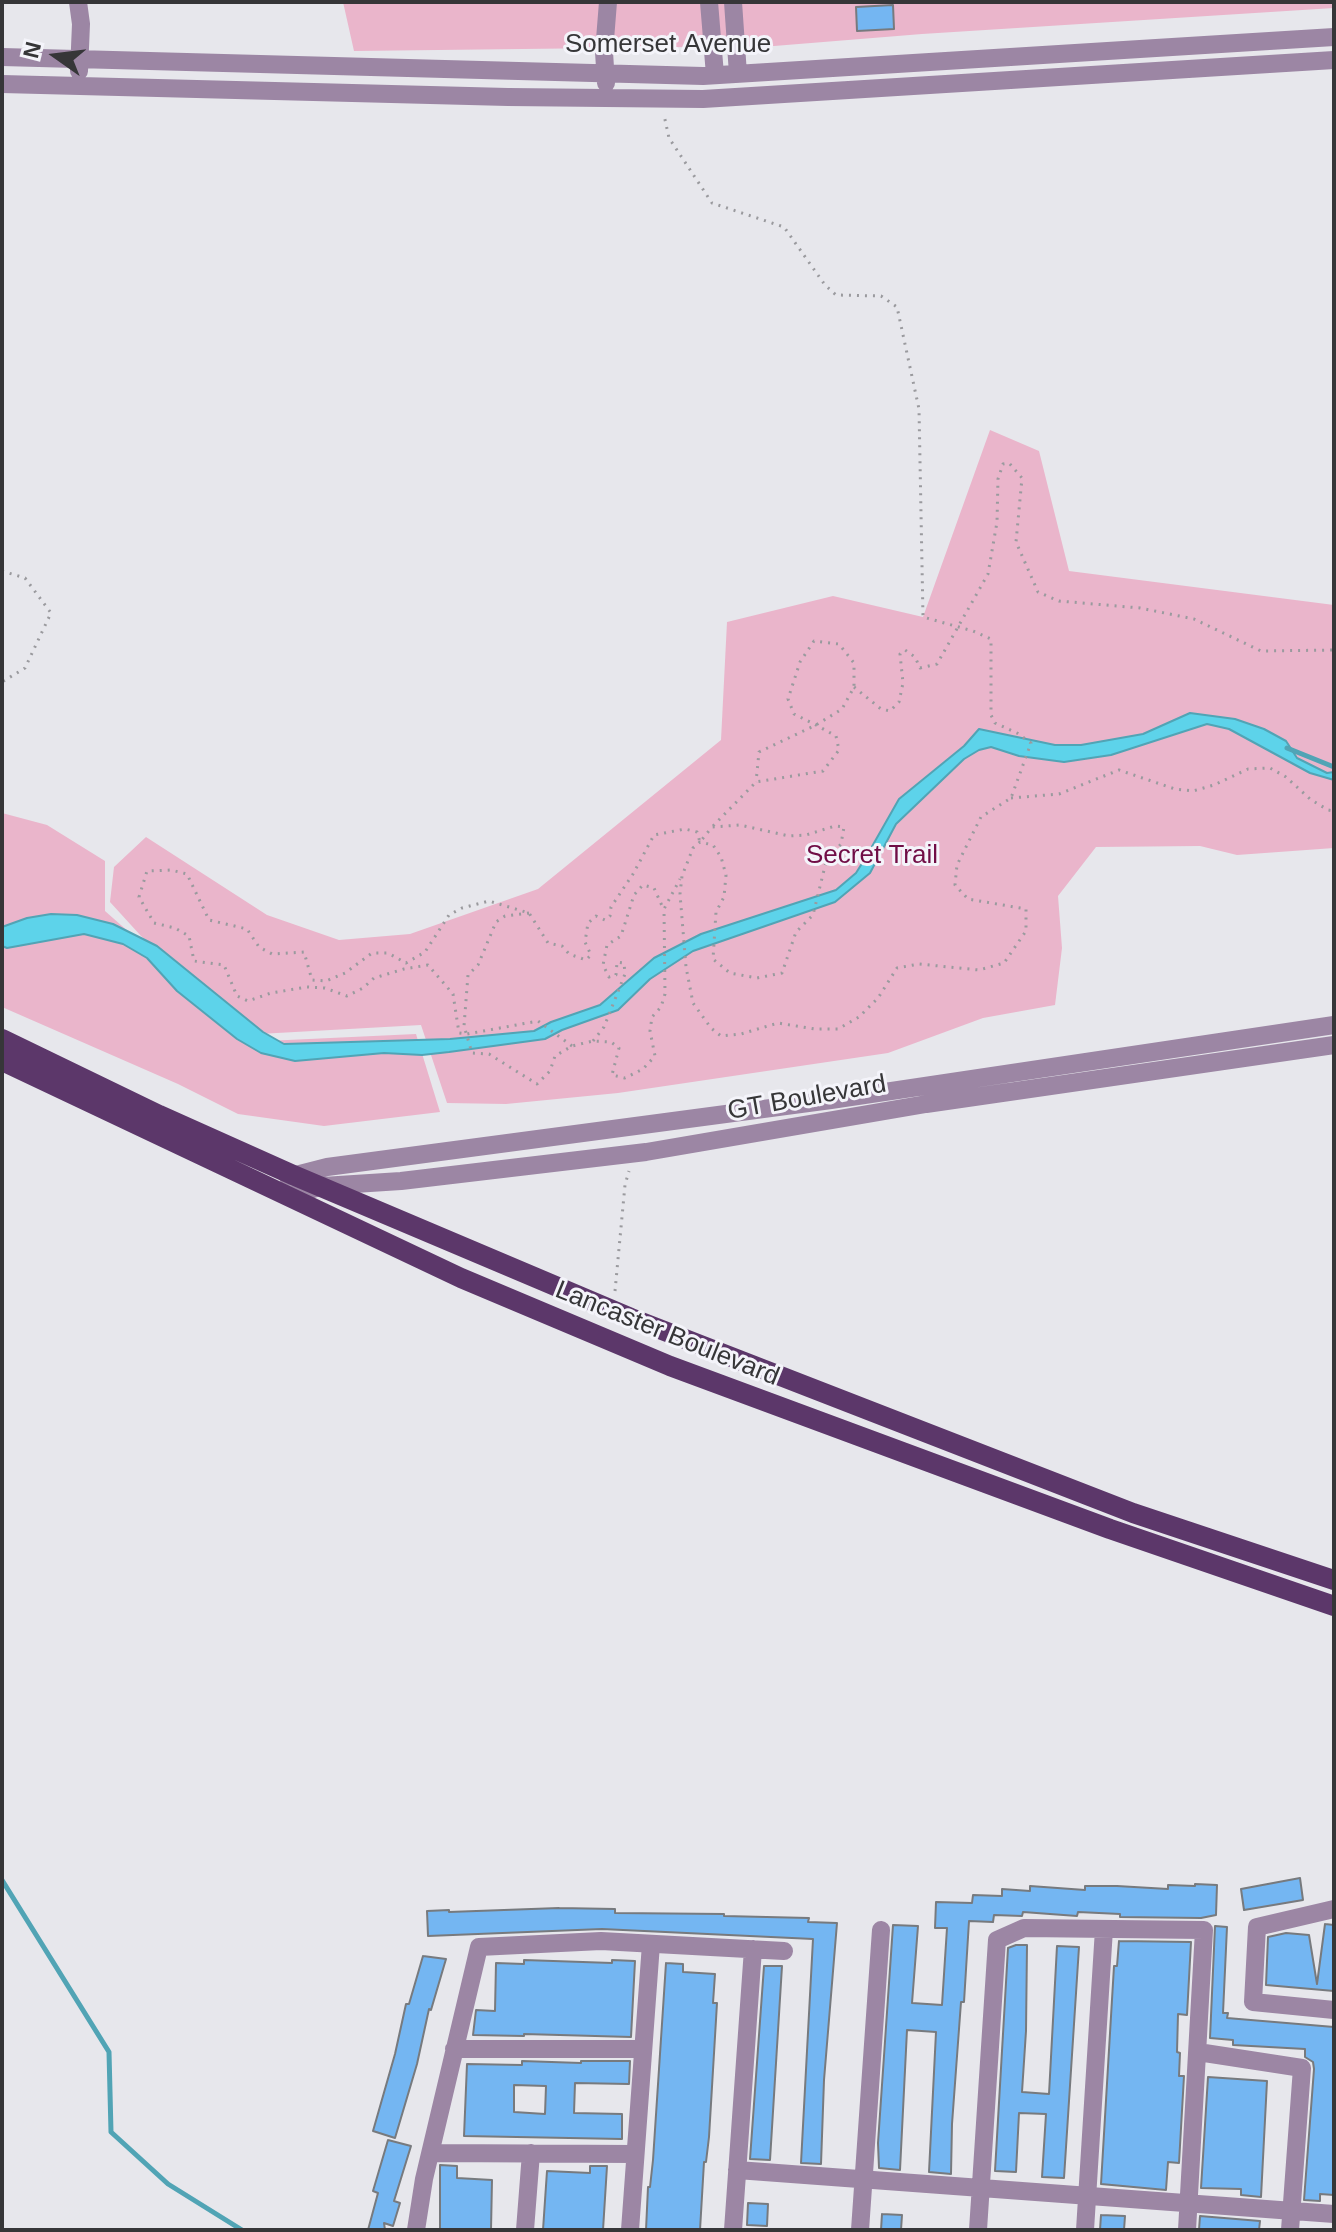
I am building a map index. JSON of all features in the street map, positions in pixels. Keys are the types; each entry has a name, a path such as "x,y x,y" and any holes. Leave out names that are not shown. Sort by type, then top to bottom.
{"main road":[{"name":"Lancaster Boulevard","path":"2,1039 293,1175 631,1318 1133,1513 1334,1580"},
{"name":"Lancaster Boulevard","path":"2,1061 461,1278 670,1366 1110,1529 1334,1606"}],"street":[{"path":"78,2 81,24 79,86"},
{"path":"606,98 604,52 608,2"},
{"path":"709,2 715,75"},
{"path":"733,2 738,74"},
{"name":"Somerset Avenue","path":"2,57 715,75 1334,37"},
{"name":"Somerset Avenue","path":"2,84 661,99 817,93 1334,60"},
{"name":"GT Boulevard","path":"265,1187 293,1175 327,1167 847,1098 1334,1025"},
{"name":"GT Boulevard","path":"288,1196 323,1186 401,1181 646,1152 926,1104 1334,1045"},
{"path":"1334,1909 1257,1927 1253,2002 1334,2010"},
{"path":"978,2230 997,1940 1024,1928 1204,1930 1187,2230"},
{"path":"1085,2230 1104,1929"},
{"path":"860,2230 881,1930"},
{"path":"416,2230 430,2153 479,1947 601,1941 784,1951"},
{"path":"630,2230 651,1944"},
{"path":"733,2230 753,1949"},
{"path":"454,2049 643,2049"},
{"path":"1198,2052 1302,2068 1290,2230"},
{"path":"430,2153 635,2154"},
{"path":"525,2230 531,2153"},
{"path":"737,2170 1334,2214"}],"path":[{"path":"661,99 669,138 712,203 784,227 825,285 836,295 881,296 897,307 919,409 923,617 991,639 991,715 995,723 1031,743 1011,798"},
{"path":"854,687 881,709 890,711 899,702 903,683 900,654 905,650 915,657 920,668 937,664 988,574 997,522 998,479 1003,464 1009,463 1022,478 1016,542 1038,592 1059,601 1140,608 1194,619 1261,651 1334,650"},
{"path":"2,571 25,578 51,613 25,668 2,682"},
{"path":"664,909 693,848 756,782 823,771 839,750 836,736 816,725 794,714 788,699 800,662 814,641 839,644 854,663 854,687 842,709 816,725 759,752 756,782"},
{"path":"682,876 683,943 693,1003 711,1028 721,1036 741,1034 778,1023 838,1029 859,1017 878,998 897,968 919,964 979,970 1004,963 1026,931 1026,909 968,899 955,885 957,865 981,817 1011,798 1059,794 1119,770 1175,789 1193,791 1248,769 1270,768 1286,777 1310,799 1334,811"},
{"path":"700,842 713,845 721,857 726,875 724,897 716,912 713,959 730,973 757,978 782,973 796,932 816,908 826,862 841,844 844,827 835,826 806,835 789,836 740,825 712,827"},
{"path":"572,1046 538,1021 468,1037 459,1033 453,994 428,965 374,978 347,996 325,988 307,987 271,993 248,1001 237,996 224,965 194,961 189,936 175,928 154,923 139,897 147,871 171,870 187,874 209,920 247,929 259,947 272,954 304,952 312,980 326,981 356,967 372,953 388,953 406,963 425,952 449,915 489,901 529,913 548,943 562,946 569,954 586,960 591,955 585,942 588,923 596,916 605,920 610,916 611,907 654,835 685,829 697,832 700,842"},
{"path":"529,913 505,916 496,922 478,965 468,975 464,1026 472,1053 489,1054 537,1084 550,1071 555,1056 572,1046 593,1041 611,1042 619,1048 612,1075 625,1078 643,1069 655,1056 650,1031 652,1017 661,1007 665,994 664,909 654,888 643,885 634,895 621,936 607,945 603,965 609,977 616,975 617,962 624,963 625,974 604,1027 593,1041"},
{"path":"631,1318 617,1297 615,1280 625,1185 633,1163 646,1152"}],"green space":[{"path":"343,2 1334,2 1334,8 774,46 354,51"},
{"name":"Secret Trail","path":"990,430 1039,451 1069,571 1334,605 1334,848 1237,855 1200,846 1096,847 1058,896 1062,948 1055,1005 983,1018 888,1053 618,1093 506,1104 447,1103 421,1025 259,1034 218,1004 141,936 110,902 114,867 146,837 267,915 339,940 410,934 538,889 721,740 727,622 833,596 923,617"},
{"path":"2,813 47,825 105,861 105,911 189,985 266,1041 416,1034 440,1112 324,1126 238,1114 178,1084 2,1007"}],"water":[{"path":"1190,713 1235,719 1264,729 1286,741 1297,758 1327,773 1334,772 1334,780 1310,773 1229,729 1207,724 1111,755 1064,762 1019,756 991,747 979,750 964,759 896,824 870,873 835,902 693,951 650,979 618,1010 545,1039 422,1055 384,1053 295,1061 261,1053 237,1039 177,991 147,958 123,944 84,934 7,948 2,946 2,927 27,918 51,914 77,915 113,924 157,946 263,1032 284,1044 450,1039 534,1031 600,1005 654,958 701,934 836,890 856,873 899,799 964,746 979,729 1055,745 1081,745 1143,734"}],"building":[{"path":"893,5 894,29 857,31 856,7"},
{"path":"1300,1878 1303,1900 1244,1910 1241,1889"},
{"path":"1168,1885 1217,1885 1216,1915 1201,1918 1120,1917 1120,1914 1078,1912 1077,1916 1023,1912 1022,1916 994,1915 993,1922 969,1921 952,2124 951,2174 929,2172 936,2032 907,2030 900,2170 879,2168 878,2143 893,1925 918,1926 912,2003 942,2005 947,1928 935,1928 936,1902 972,1903 973,1895 1002,1896 1002,1889 1030,1891 1030,1886 1085,1890 1085,1886 1168,1889"},
{"path":"615,1909 615,1913 809,1918 808,1922 837,1923 824,2080 821,2164 801,2163 813,1939 602,1929 428,1936 427,1911"},
{"path":"1325,1924 1334,1925 1334,1991 1266,1985 1268,1937 1286,1933 1309,1935 1317,1984"},
{"path":"1215,1926 1227,1927 1223,2013 1228,2013 1227,2018 1334,2027 1334,2195 1320,2194 1320,2201 1304,2200 1314,2069 1313,2062 1305,2057 1305,2049 1233,2045 1233,2040 1210,2038"},
{"path":"1119,1941 1191,1942 1187,2015 1178,2014 1179,2076 1184,2076 1179,2163 1168,2162 1166,2190 1101,2184 1114,1966 1117,1966"},
{"path":"1027,1945 1022,2092 1049,2094 1057,1946 1079,1947 1064,2178 1042,2177 1046,2114 1019,2113 1016,2172 995,2171 1008,1948"},
{"path":"423,1956 446,1959 429,2009 417,2064 395,2138 373,2131 406,2004 409,2004"},
{"path":"524,1960 635,1961 631,2037 473,2035 476,2010 495,2011 496,1963 524,1964"},
{"path":"666,1963 683,1964 683,1972 715,1974 713,2003 717,2003 700,2230 646,2230"},
{"path":"764,1966 782,1966 770,2160 750,2159"},
{"path":"522,2061 630,2061 629,2084 575,2083 574,2113 622,2114 622,2139 464,2136 467,2064 522,2065","holes":["514,2085 546,2086 545,2114 514,2112"]},
{"path":"1208,2077 1267,2081 1261,2197 1241,2195 1241,2189 1201,2188"},
{"path":"388,2140 411,2146 394,2201 400,2203 393,2226 384,2223 385,2230 368,2230 378,2193 373,2191"},
{"path":"440,2165 457,2166 457,2178 492,2180 491,2230 440,2230"},
{"path":"590,2166 607,2166 603,2230 543,2230 547,2171 590,2173"},
{"path":"748,2203 768,2204 767,2226 747,2225"},
{"path":"882,2214 902,2215 901,2230 881,2230"},
{"path":"1101,2215 1125,2216 1124,2230 1100,2230"},
{"path":"1200,2216 1260,2221 1259,2230 1199,2230"}],"waterway":[{"path":"1287,748 1334,767"},
{"path":"2,1880 109,2052 111,2132 168,2184 242,2230"}]}
